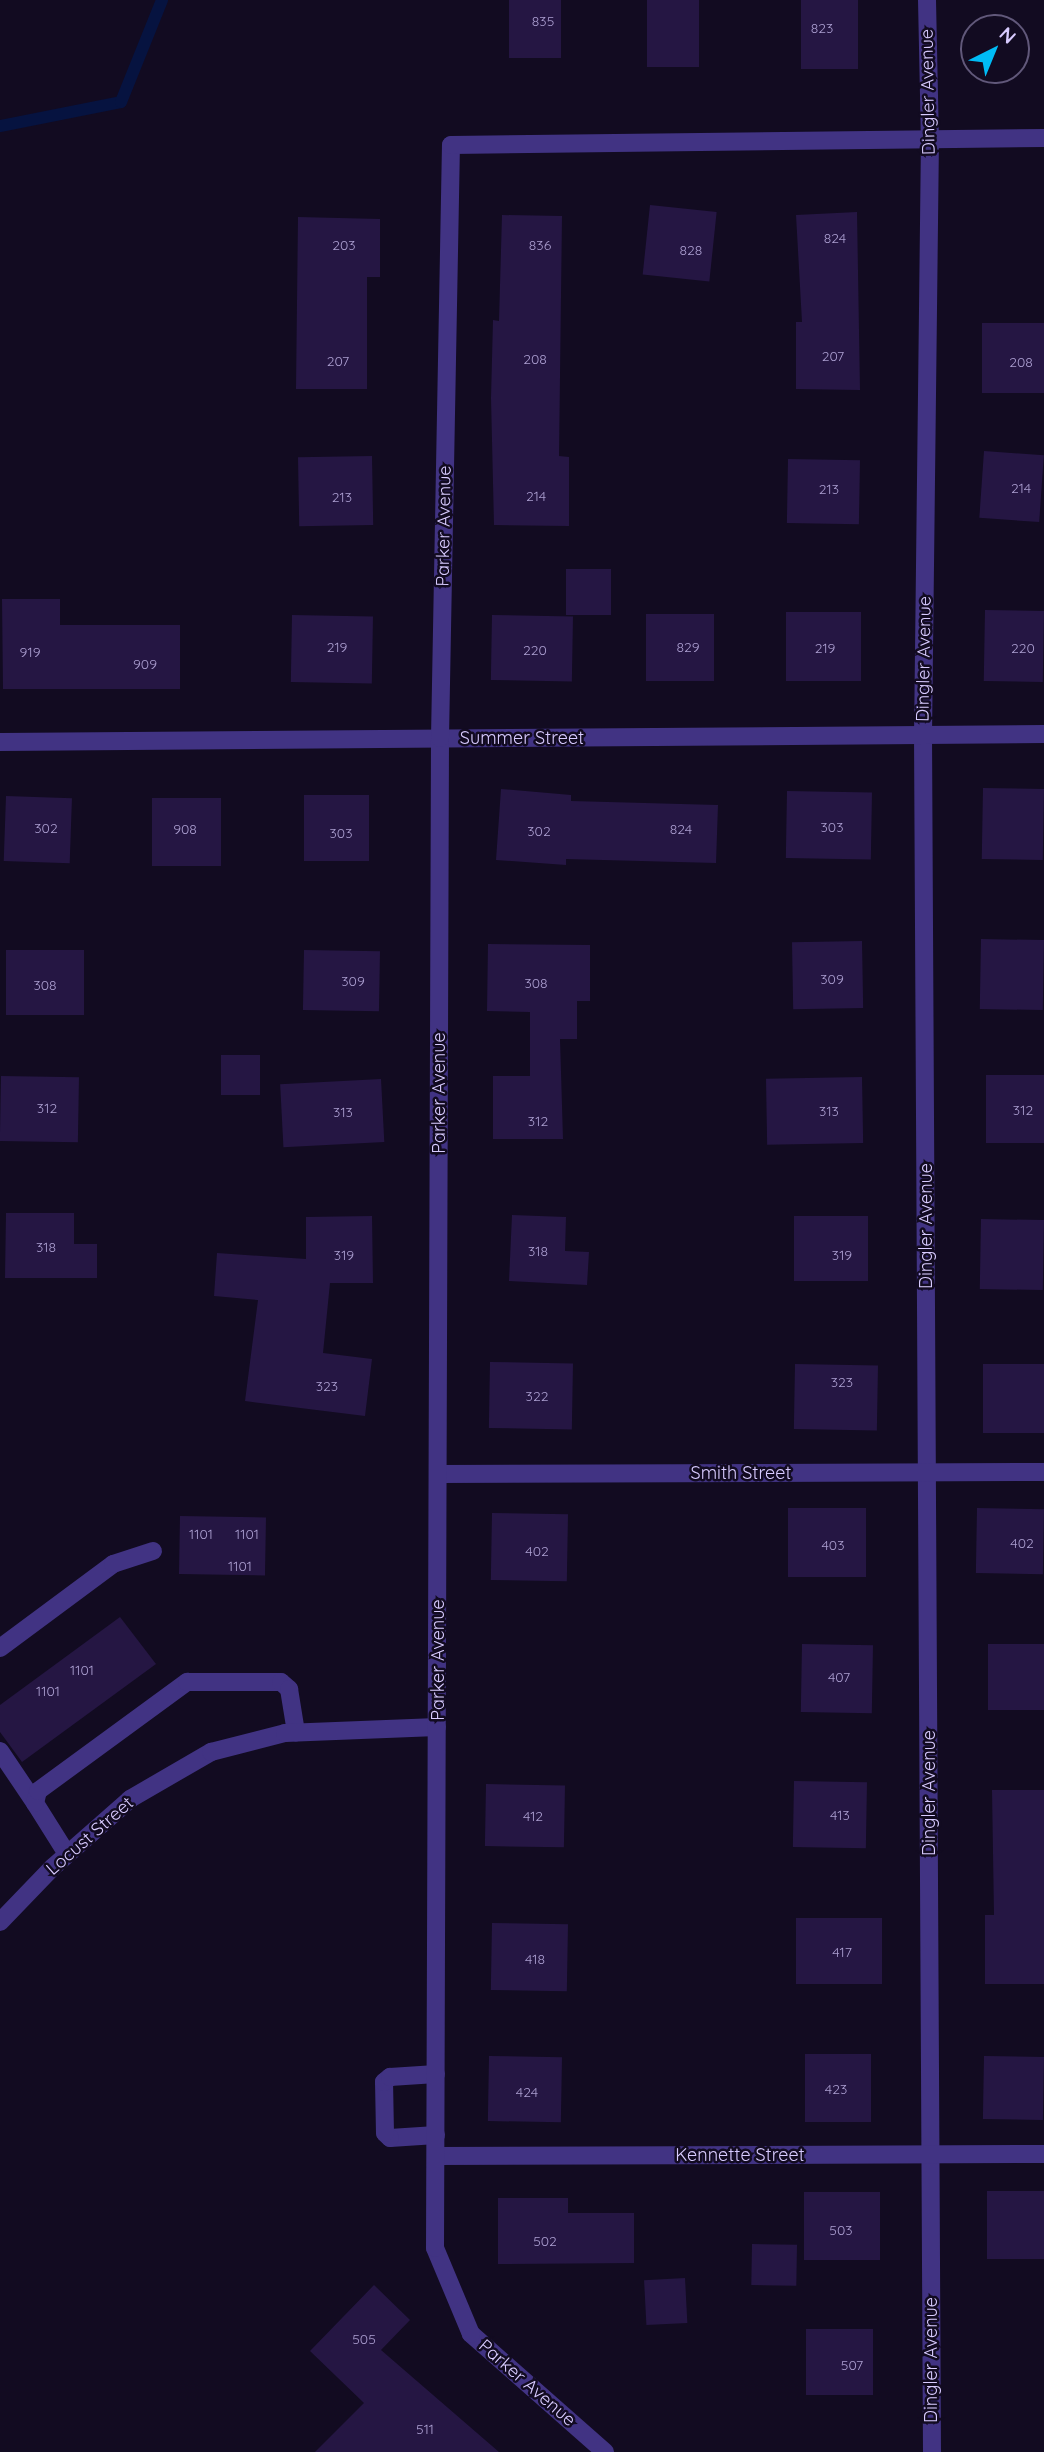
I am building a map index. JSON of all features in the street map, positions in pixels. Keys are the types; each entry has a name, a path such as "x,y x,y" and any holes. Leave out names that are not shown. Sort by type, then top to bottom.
{"street":[{"name":"Dingler Avenue","path":"927,0 930,138 923,734 932,2452"},
{"path":"930,138 1044,138"},
{"name":"Parker Avenue","path":"605,2452 471,2334 435,2248 440,738 451,145 930,138"},
{"name":"Summer Street","path":"0,742 1044,734"},
{"name":"Smith Street","path":"438,1474 1044,1472"},
{"path":"0,1648 113,1564 153,1551"},
{"path":"34,1803 38,1791 187,1682 281,1682 289,1689 296,1732"},
{"name":"Locust Street","path":"0,1922 67,1854 130,1799 211,1752 296,1732 437,1727"},
{"path":"0,1751 67,1854"},
{"path":"436,2074 390,2077 384,2082 385,2133 390,2138 436,2135"},
{"name":"Kennette Street","path":"436,2156 1044,2154"}],"building":[{"path":"509,0 561,0 561,58 509,58"},
{"path":"647,0 699,0 699,67 647,67"},
{"path":"801,0 858,0 858,69 801,69"},
{"path":"650,205 717,212 709,282 643,275"},
{"path":"857,212 860,390 796,389 796,322 802,322 796,215"},
{"path":"502,215 562,216 559,456 569,457 569,526 494,525 491,398 493,320 499,321"},
{"path":"298,217 380,219 380,277 367,277 367,389 296,389"},
{"path":"982,323 1044,323 1044,393 982,393"},
{"path":"984,451 1044,455 1039,522 979,518"},
{"path":"372,456 373,525 299,526 298,457"},
{"path":"788,459 860,460 859,524 787,523"},
{"path":"566,569 611,569 611,615 566,615"},
{"path":"2,599 60,599 60,625 180,625 180,689 3,689"},
{"path":"985,610 1044,611 1043,682 984,681"},
{"path":"786,612 861,612 861,681 786,681"},
{"path":"646,614 714,614 714,681 646,681"},
{"path":"292,615 373,616 372,683 291,682"},
{"path":"492,615 573,616 572,681 491,680"},
{"path":"983,788 1044,789 1043,860 982,859"},
{"path":"501,789 571,795 571,801 718,805 716,863 566,859 566,865 496,860"},
{"path":"787,791 872,792 871,859 786,858"},
{"path":"304,795 369,795 369,861 304,861"},
{"path":"6,796 72,798 70,863 4,861"},
{"path":"152,798 221,798 221,866 152,866"},
{"path":"981,939 1044,940 1043,1010 980,1009"},
{"path":"862,941 863,1008 793,1009 792,942"},
{"path":"488,944 590,945 590,1001 577,1001 577,1039 560,1039 563,1139 493,1139 493,1076 530,1076 530,1012 487,1011"},
{"path":"6,950 84,950 84,1015 6,1015"},
{"path":"304,950 380,951 379,1011 303,1010"},
{"path":"221,1055 260,1055 260,1095 221,1095"},
{"path":"986,1075 1044,1075 1044,1143 986,1143"},
{"path":"1,1076 79,1077 78,1142 0,1141"},
{"path":"862,1077 863,1143 767,1145 766,1079"},
{"path":"381,1079 384,1142 283,1147 280,1084"},
{"path":"6,1213 74,1213 74,1244 97,1244 97,1278 5,1278"},
{"path":"512,1215 566,1217 565,1251 589,1252 587,1285 509,1281"},
{"path":"372,1216 373,1283 330,1283 323,1353 372,1359 365,1416 245,1401 258,1300 214,1296 217,1253 306,1259 306,1217"},
{"path":"794,1216 868,1216 868,1281 794,1281"},
{"path":"981,1219 1044,1220 1043,1290 980,1289"},
{"path":"490,1362 573,1363 572,1429 489,1428"},
{"path":"795,1364 878,1365 877,1430 794,1429"},
{"path":"983,1364 1044,1364 1044,1433 983,1433"},
{"path":"788,1508 866,1508 866,1577 788,1577"},
{"path":"977,1508 1044,1509 1043,1574 976,1573"},
{"path":"492,1513 568,1514 567,1581 491,1580"},
{"path":"180,1516 266,1518 265,1575 179,1574"},
{"path":"120,1617 156,1664 22,1762 0,1732 0,1705"},
{"path":"802,1644 873,1645 872,1713 801,1712"},
{"path":"988,1644 1044,1644 1044,1710 988,1710"},
{"path":"794,1781 867,1782 866,1848 793,1847"},
{"path":"486,1784 565,1785 564,1847 485,1846"},
{"path":"992,1790 1044,1790 1044,1984 985,1984 985,1915 994,1915"},
{"path":"796,1918 882,1918 882,1984 796,1984"},
{"path":"492,1923 568,1924 567,1991 491,1990"},
{"path":"805,2054 871,2054 871,2122 805,2122"},
{"path":"489,2056 562,2057 561,2122 488,2121"},
{"path":"984,2056 1044,2057 1043,2120 983,2119"},
{"path":"987,2191 1044,2191 1044,2259 987,2259"},
{"path":"804,2192 880,2192 880,2260 804,2260"},
{"path":"498,2198 568,2198 568,2213 634,2213 634,2263 498,2264"},
{"path":"752,2244 797,2245 796,2286 751,2285"},
{"path":"685,2278 687,2323 646,2325 644,2280"},
{"path":"374,2285 410,2320 381,2350 499,2452 315,2452 364,2403 310,2351"},
{"path":"806,2329 873,2329 873,2395 806,2395"}],"waterway":[{"path":"0,126 121,102 162,0"}]}
